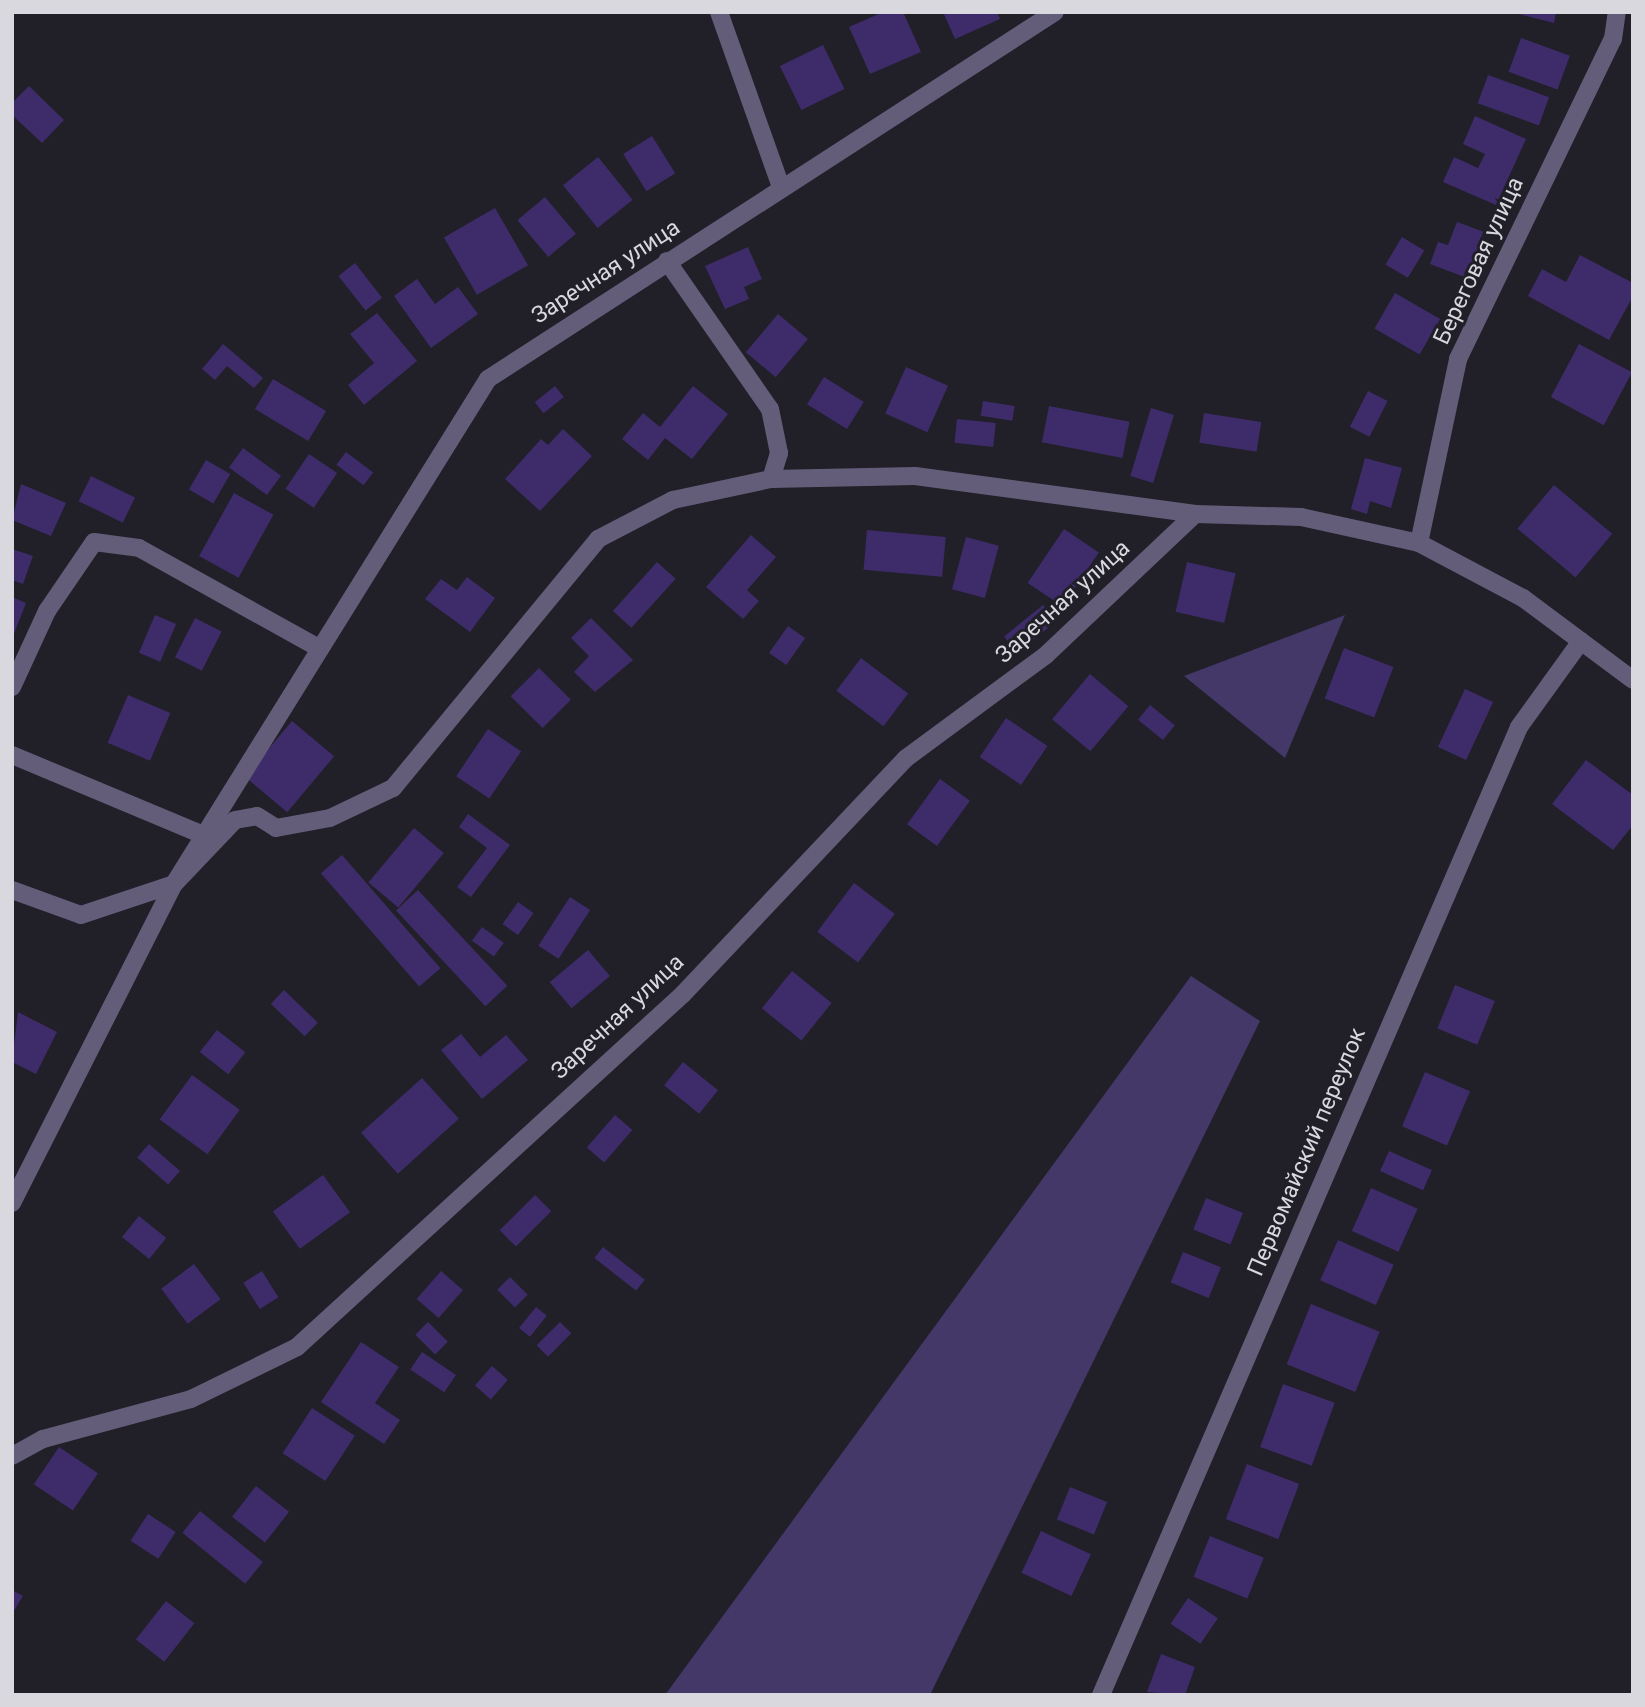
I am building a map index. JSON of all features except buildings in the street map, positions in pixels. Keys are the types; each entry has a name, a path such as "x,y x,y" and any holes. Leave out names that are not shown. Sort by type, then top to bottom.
{"street":[{"path":"719,12 780,187"},
{"name":"Заречная улица","path":"12,1203 174,884 202,835 488,379 780,187 1055,12"},
{"name":"Береговая улица","path":"1419,544 1458,359 1613,38 1617,12"},
{"path":"667,261 770,409 779,453 771,479"},
{"name":"Заречная улица","path":"12,890 81,915 174,884 235,820 257,816 276,828 330,818 393,788 598,539 673,500 771,479 915,476 1195,514 1301,517 1419,544 1523,598 1633,680"},
{"name":"Заречная улица","path":"12,1456 43,1439 191,1399 297,1347 682,993 905,759 1046,655 1195,514"},
{"path":"12,687 47,611 94,542 139,548 319,648"},
{"name":"Первомайский переулок","path":"1101,1695 1519,727 1581,641"},
{"path":"12,755 202,835"}],"shaded area":[{"path":"1345,615 1285,758 1184,676"},
{"path":"1191,976 1260,1021 930,1695 665,1695"}]}
